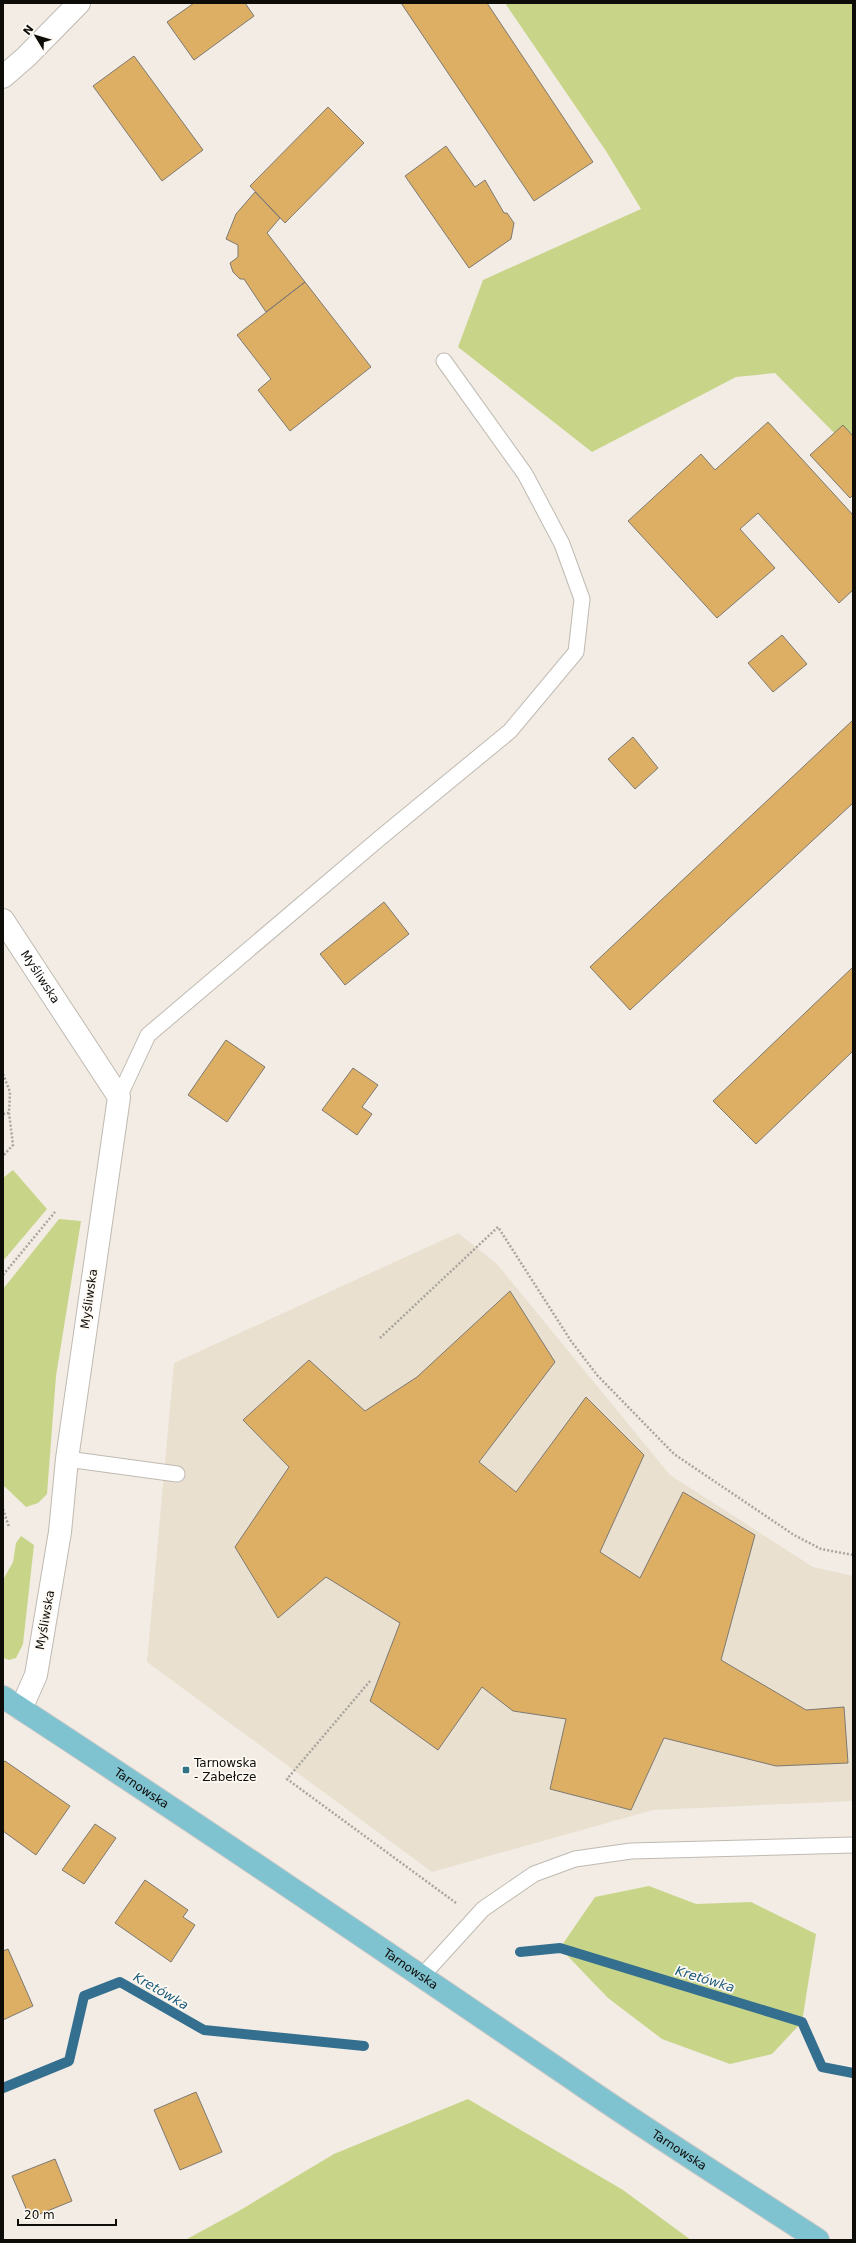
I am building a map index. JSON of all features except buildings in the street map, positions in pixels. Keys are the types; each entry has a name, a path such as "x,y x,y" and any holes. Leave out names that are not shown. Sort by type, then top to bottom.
{"main road":[{"name":"Tarnowska","path":"3,1697 422,1976 574,2080 818,2240"}],"street":[{"path":"3,77 26,58 79,3"},
{"name":"Myśliwska","path":"3,920 119,1097 67,1459 60,1532 36,1675 22,1709"}],"lane":[{"path":"119,1097 148,1036 380,838 510,731 576,652 582,599 562,544 525,474 444,361"},
{"path":"67,1459 177,1474"},
{"path":"422,1976 483,1909 534,1874 575,1859 631,1850 853,1845"}],"path":[{"path":"3,1074 10,1092 13,1145 3,1156"},
{"path":"3,1114 10,1113"},
{"path":"3,1275 55,1212"},
{"path":"380,1338 498,1227 571,1341 597,1375 674,1454 794,1535 821,1549 853,1554"},
{"path":"3,1509 9,1527"},
{"path":"370,1681 286,1779 457,1904 453,1908"}],"shaded area":[{"path":"458,1233 497,1264 670,1475 813,1567 853,1576 853,1801 653,1810 432,1872 147,1662 174,1363"}],"green space":[{"path":"505,3 853,3 853,452 775,373 736,377 592,452 458,347 483,280 641,209 606,151"},
{"path":"13,1170 47,1209 3,1261 3,1178"},
{"path":"59,1219 81,1221 56,1376 47,1494 38,1503 26,1507 3,1485 3,1289"},
{"path":"21,1536 34,1545 23,1644 16,1658 9,1660 3,1658 3,1580 13,1562 16,1543"},
{"path":"649,1886 696,1904 751,1902 816,1934 802,2022 772,2054 730,2064 662,2039 608,1998 560,1948 595,1897"},
{"path":"468,2099 623,2190 691,2240 185,2240 237,2212 334,2154"}],"waterway":[{"name":"Kretówka","path":"520,1952 560,1948 802,2022 822,2067 853,2073"},
{"name":"Kretówka","path":"3,2088 69,2061 84,1996 120,1982 204,2030 364,2046"}],"place":[{"name":"Tarnowska - Zabełcze","path":"186,1770"}]}
